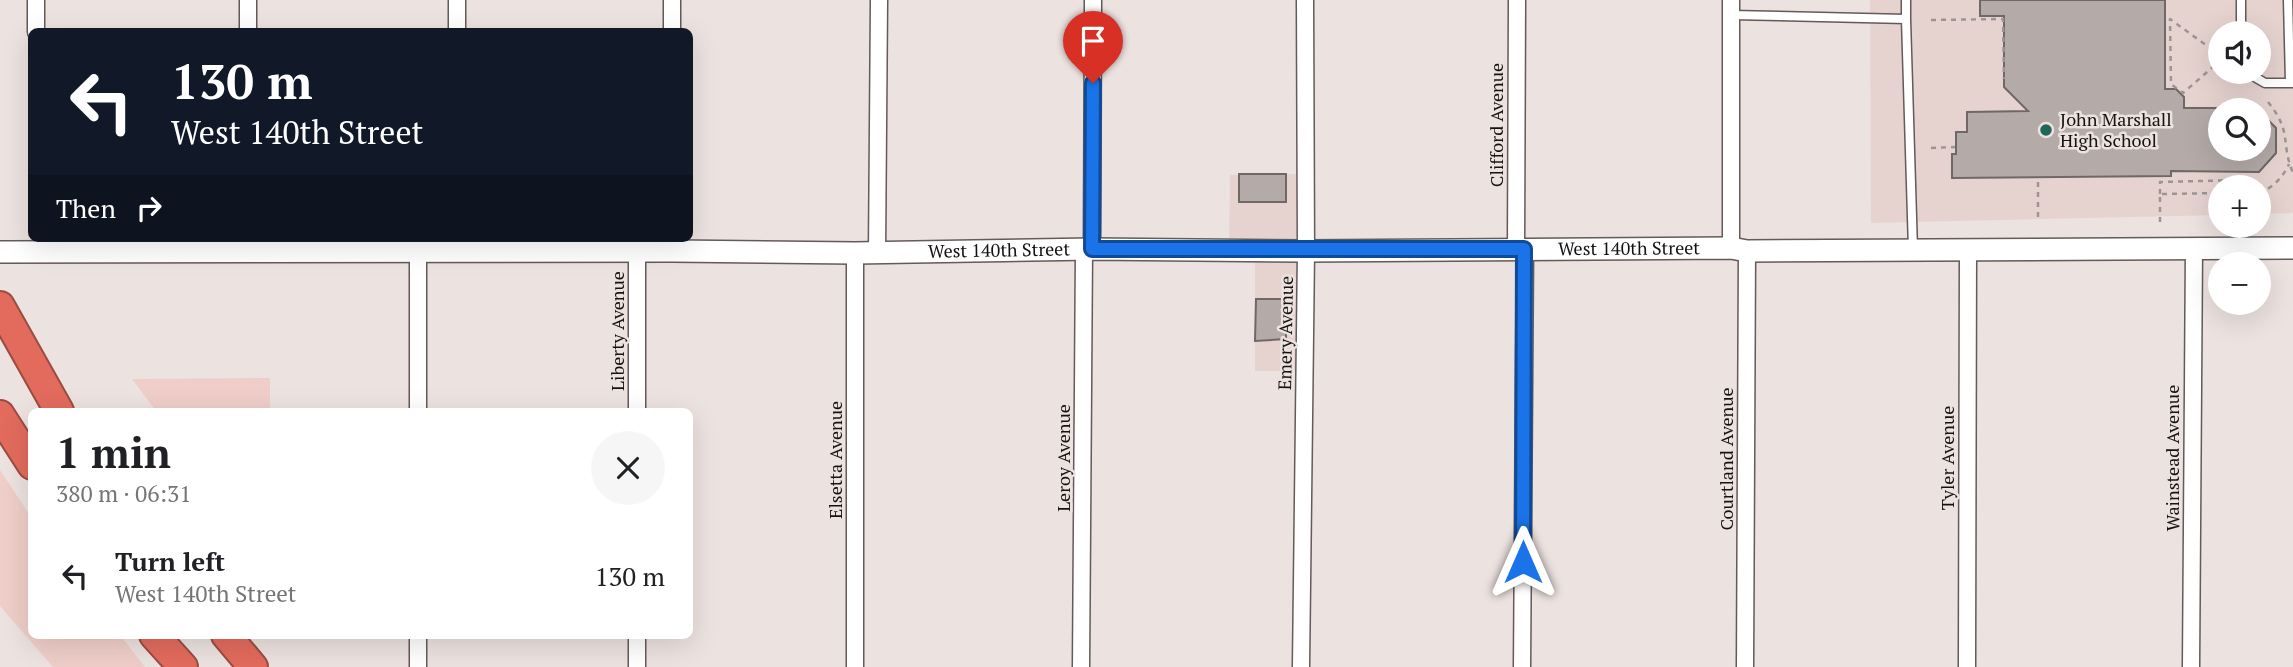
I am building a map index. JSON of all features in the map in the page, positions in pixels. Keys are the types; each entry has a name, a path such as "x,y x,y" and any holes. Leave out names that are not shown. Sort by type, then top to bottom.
{"highway":[{"path":"0,306 57,408"},
{"path":"0,415 28,459"},
{"path":"158,639 183,667"},
{"path":"229,639 253,667"}],"street":[{"path":"36,0 36,28"},
{"path":"248,0 248,28"},
{"path":"457,0 457,28"},
{"path":"672,0 672,28"},
{"name":"Elsetta Avenue","path":"855,667 866,253 879,0"},
{"name":"Leroy Avenue","path":"1081,667 1093,0"},
{"name":"Emery Avenue","path":"1301,667 1306,0"},
{"name":"Clifford Avenue","path":"1517,0 1522,667"},
{"name":"Courtland Avenue","path":"1731,8 1739,250 1745,667"},
{"name":"West 140th Street","path":"0,252 250,245 418,252 456,245 637,252 673,244 866,253 1088,249 1306,251 2293,248"},
{"name":"Wainstead Avenue","path":"2191,667 2194,248"},
{"name":"Tyler Avenue","path":"1967,667 1968,250"},
{"path":"418,252 418,408"},
{"name":"Liberty Avenue","path":"637,252 637,408"},
{"path":"418,639 418,667"},
{"path":"637,639 637,667"}],"lane":[{"path":"1906,0 1913,250"},
{"path":"2241,0 2241,21"},
{"path":"2271,83 2291,83 2288,0"},
{"path":"1731,8 1906,19"}],"path":[{"path":"1931,20 2003,19 2004,79"},
{"path":"2169,19 2221,58 2183,93 2171,85 2169,19"},
{"path":"2271,105 2288,125 2289,164 2293,173"},
{"path":"1931,148 1955,147"},
{"path":"2271,187 2285,173 2289,164"},
{"path":"2160,222 2160,182 2208,181"},
{"path":"2038,182 2038,222"},
{"path":"2160,194 2208,194"}],"shaded area":[{"name":"John Marshall High School","path":"1870,0 2293,0 2293,213 2271,214 2271,175 2208,175 2208,215 1871,223"},
{"path":"1300,174 1300,371 1255,371 1255,256 1229,256 1230,175"},
{"path":"270,378 270,408 154,408 132,379"},
{"path":"0,470 28,512 28,638 0,606"},
{"path":"29,639 123,639 145,667 53,667"}],"building":[{"path":"1980,0 2165,0 2165,89 2176,89 2184,97 2184,108 2208,108 2208,161 2269,161 2259,172 2171,171 2171,176 1952,178 1956,132 1967,132 1967,112 2028,111 2004,87 2004,16 1980,16"},
{"path":"2271,123 2276,128 2276,153 2271,159"},
{"path":"1239,174 1286,174 1286,202 1239,202"},
{"path":"1256,299 1281,299 1286,303 1286,339 1255,341"}],"place":[{"name":"John Marshall High School","path":"2046,130"}],"route":[{"path":"1093,83 1092,249 1524,249 1523,562"}]}
